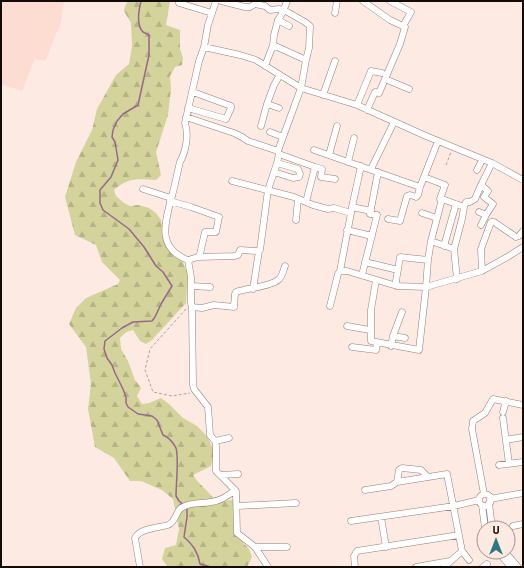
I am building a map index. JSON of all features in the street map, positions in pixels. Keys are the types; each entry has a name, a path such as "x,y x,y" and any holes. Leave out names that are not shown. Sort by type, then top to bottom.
{"street":[{"path":"216,1 199,61 193,92 186,116 186,142 165,220 166,240 172,252 177,256 188,260 198,257 234,256 238,255 240,250 259,251"},
{"path":"220,1 245,7 250,7 255,4 265,6 270,10 284,10 310,26 309,48 301,88 282,137 277,163 268,190 253,289"},
{"path":"265,66 273,46 274,34 278,20 287,1"},
{"path":"335,13 337,1"},
{"path":"363,1 390,20 403,26"},
{"path":"368,110 375,92 379,93 383,76 400,44 405,27 403,26 411,12 390,1"},
{"path":"179,3 212,13"},
{"path":"278,20 289,26"},
{"path":"273,46 306,60"},
{"path":"204,47 256,60 301,88 357,105 453,148 492,163 523,180"},
{"path":"323,95 335,61"},
{"path":"357,105 371,71 373,70 409,89"},
{"path":"261,126 274,85 280,75"},
{"path":"188,108 226,119 231,108 231,106 193,92"},
{"path":"267,104 279,108"},
{"path":"186,116 234,133 248,141 322,169 321,177 335,179"},
{"path":"371,169 394,122"},
{"path":"329,155 337,126"},
{"path":"270,132 282,137"},
{"path":"348,162 354,138"},
{"path":"388,219 401,220 407,196 418,196 438,141"},
{"path":"314,150 420,187"},
{"path":"477,170 482,160"},
{"path":"274,172 294,178 299,177 300,174 298,169 277,163"},
{"path":"457,279 454,249 464,207 466,202 470,202 475,199 492,163"},
{"path":"330,306 338,274 340,272 351,210 361,166"},
{"path":"306,202 315,167"},
{"path":"362,275 377,216 370,214 378,172"},
{"path":"376,280 371,310 371,342 417,350 419,349 428,260 444,184 424,177"},
{"path":"232,181 268,190 328,209 334,208 371,211"},
{"path":"481,185 488,191 484,198 493,204 481,225"},
{"path":"143,189 219,217 216,232 205,232 198,257"},
{"path":"296,220 298,199"},
{"path":"442,199 464,207"},
{"path":"444,246 456,204"},
{"path":"479,212 486,215"},
{"path":"422,213 437,218"},
{"path":"482,271 481,249 491,222 494,222 516,237 523,231"},
{"path":"348,230 372,236"},
{"path":"431,241 454,249"},
{"path":"340,272 347,271 397,286 426,287 482,271 509,256 523,246"},
{"path":"397,286 396,281 400,257 428,260"},
{"path":"188,260 191,277 193,384 208,407 210,435 215,441 216,446 216,469 235,490 238,506 237,532 255,547 268,567"},
{"path":"365,262 398,270"},
{"path":"192,306 202,308 214,304 234,308 236,292 253,289 278,281 285,266"},
{"path":"191,286 210,287"},
{"path":"391,346 402,312"},
{"path":"346,326 370,330"},
{"path":"393,336 405,338"},
{"path":"352,347 376,350 377,343"},
{"path":"491,520 490,501 488,495 484,494 472,429 473,421 486,413 493,399 523,405"},
{"path":"506,402 503,415 510,464"},
{"path":"506,440 523,437"},
{"path":"215,441 229,438"},
{"path":"500,465 523,462"},
{"path":"397,482 399,470 402,468 421,470 428,477"},
{"path":"221,475 238,474"},
{"path":"365,490 391,486 397,482 448,474 462,551 469,560"},
{"path":"140,567 136,536 144,531 170,524 175,519 181,508 196,503 212,502 223,499 235,490"},
{"path":"351,522 454,506 481,503 486,506 490,501 523,492"},
{"path":"484,494 480,496 484,520"},
{"path":"238,506 296,503"},
{"path":"381,517 386,547"},
{"path":"355,567 354,556 357,551 459,535"},
{"path":"255,547 287,547"},
{"path":"444,567 462,551"},
{"path":"416,567 450,562"}],"path":[{"path":"446,164 453,148"},
{"path":"192,306 150,349 145,370 153,392 172,396 197,392"}],"shaded area":[{"path":"1,1 64,1 61,22 45,61 35,59 22,91 1,84"}],"green space":[{"path":"128,1 170,1 166,25 180,30 180,49 183,58 182,65 175,67 170,76 171,89 168,115 156,152 161,175 156,180 139,179 129,181 114,190 116,196 124,203 130,206 138,205 149,208 156,213 161,220 164,243 173,256 183,262 188,275 186,303 152,340 146,344 140,341 133,330 126,332 120,338 121,349 128,361 135,380 141,388 137,396 142,404 161,398 183,418 197,426 207,436 214,451 211,466 193,475 217,503 235,499 234,533 249,549 252,557 247,567 168,567 162,559 165,548 176,545 179,529 173,499 162,490 141,481 130,481 114,458 95,447 88,409 91,384 86,347 69,324 76,308 86,298 118,284 120,280 102,262 96,245 75,235 65,197 76,162 92,130 97,109 116,75 129,64 132,46 131,23 124,11"}],"waterway":[{"path":"141,1 139,25 143,32 149,35 149,55 138,105 123,114 117,121 113,130 112,137 115,142 118,160 111,177 100,190 100,203 103,210 129,229 144,247 156,266 163,272 172,286 152,321 133,322 122,328 105,341 104,349 123,389 128,407 138,414 152,416 157,420 163,435 167,437 176,448 176,496 184,505"},
{"path":"187,508 184,537 195,549 200,564 211,567"}]}
